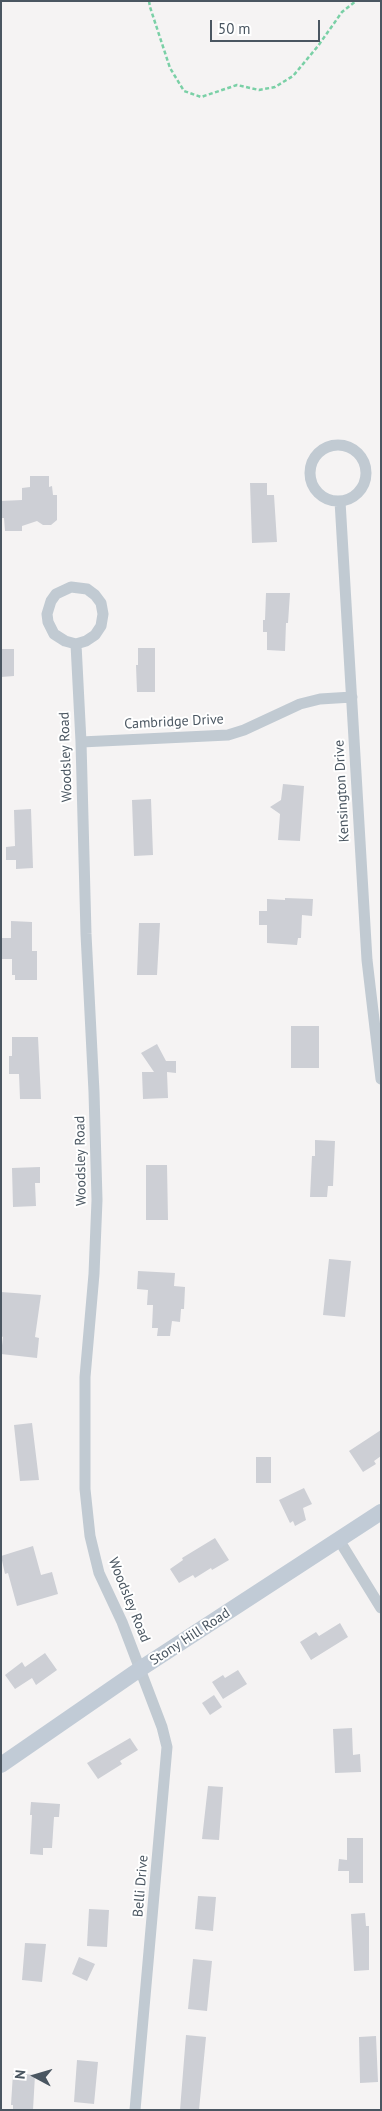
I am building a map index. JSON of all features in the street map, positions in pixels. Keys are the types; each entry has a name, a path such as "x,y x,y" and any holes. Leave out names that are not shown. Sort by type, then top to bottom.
{"main road":[{"name":"Stony Hill Road","path":"1,1765 140,1669 381,1512"}],"street":[{"path":"337,444 351,447 357,451 367,471 360,492 340,501 333,501 319,494 311,482 310,474 313,460 317,454 323,449 337,444"},
{"name":"Kensington Drive","path":"340,501 366,960 381,1079"},
{"path":"71,587 87,590 95,595 101,603 103,614 101,626 95,636 76,644 59,638 54,634 48,622 48,608 51,601 59,592 71,587"},
{"name":"Woodsley Road","path":"76,644 97,1200 94,1274 84,1377 85,1489 90,1536 99,1573 122,1622 140,1669"},
{"name":"Cambridge Drive","path":"81,742 228,735 244,730 300,704 320,699 352,697"},
{"path":"338,1540 381,1608"},
{"name":"Belli Drive","path":"135,2110 167,1747 162,1727 140,1669"}],"path":[{"path":"149,1 170,68 184,91 201,97 237,85 259,90 275,87 293,76 318,46 342,12 356,1"}],"building":[{"path":"30,476 49,476 49,487 52,486 53,495 57,495 57,520 51,525 43,525 37,521 22,526 22,531 5,531 4,518 1,518 1,501 22,500 22,488 30,487"},
{"path":"250,483 267,483 267,495 274,495 277,542 252,543"},
{"path":"266,593 290,593 285,651 267,650 267,632 263,632"},
{"path":"138,648 155,648 155,692 137,692 136,665 138,665"},
{"path":"1,649 14,649 14,676 1,677"},
{"path":"283,784 304,786 300,841 278,840 280,814 270,807 281,800"},
{"path":"151,799 153,855 134,856 132,800"},
{"path":"31,809 33,868 16,869 16,860 6,860 6,847 15,846 14,810"},
{"path":"285,898 313,899 312,916 302,915 301,938 298,938 297,945 267,943 267,925 259,925 259,911 267,911 267,899 285,900"},
{"path":"11,921 32,922 32,951 37,951 37,980 15,980 15,975 12,975 12,959 1,959 1,938 11,938"},
{"path":"139,923 160,923 157,975 137,975"},
{"path":"291,1026 319,1026 319,1068 291,1068"},
{"path":"12,1037 38,1037 41,1099 20,1099 19,1074 9,1074 9,1056 12,1056"},
{"path":"157,1044 166,1061 176,1061 176,1073 167,1072 168,1098 143,1099 142,1072 154,1072 141,1053"},
{"path":"315,1140 335,1141 333,1186 328,1186 327,1197 310,1197 312,1156 315,1156"},
{"path":"146,1165 167,1165 168,1220 146,1220"},
{"path":"40,1167 40,1183 35,1183 36,1206 13,1207 12,1168"},
{"path":"329,1259 351,1261 345,1317 323,1315"},
{"path":"138,1271 175,1273 174,1286 185,1287 184,1309 181,1309 180,1322 172,1321 170,1336 157,1336 158,1328 152,1328 153,1305 147,1305 148,1290 137,1289"},
{"path":"1,1292 41,1295 35,1337 39,1338 37,1358 1,1354 3,1337 1,1336"},
{"path":"32,1423 39,1480 20,1481 14,1425"},
{"path":"381,1430 381,1456 374,1461 376,1464 363,1472 349,1451"},
{"path":"256,1457 271,1457 271,1483 256,1483"},
{"path":"304,1488 312,1504 303,1508 306,1520 295,1526 293,1521 290,1523 279,1500"},
{"path":"215,1538 229,1560 195,1578 193,1575 179,1583 170,1569 183,1560 182,1558"},
{"path":"33,1546 41,1575 52,1572 58,1594 17,1606 8,1573 5,1574 1,1556"},
{"path":"340,1623 348,1637 311,1660 300,1642 316,1632 319,1636"},
{"path":"45,1653 57,1670 36,1685 32,1678 15,1689 5,1675 22,1662 25,1667"},
{"path":"238,1670 247,1684 223,1699 212,1682 223,1675 225,1678"},
{"path":"214,1695 222,1707 210,1715 202,1703"},
{"path":"352,1728 353,1755 360,1754 361,1772 335,1773 333,1729"},
{"path":"130,1738 138,1750 120,1761 122,1764 98,1779 87,1763"},
{"path":"208,1786 223,1787 219,1840 202,1839"},
{"path":"31,1802 60,1804 59,1817 54,1817 52,1848 43,1848 43,1855 30,1854"},
{"path":"347,1838 363,1838 363,1883 349,1883 349,1871 338,1871 339,1859 347,1860"},
{"path":"198,1896 216,1897 213,1931 195,1929"},
{"path":"89,1909 109,1910 107,1947 87,1946"},
{"path":"365,1913 366,1926 369,1926 369,1970 354,1971 351,1914"},
{"path":"25,1943 46,1944 42,1982 22,1980"},
{"path":"79,1957 95,1964 87,1981 72,1974"},
{"path":"193,1959 212,1961 207,2011 188,2009"},
{"path":"186,2035 206,2037 199,2110 180,2110"},
{"path":"376,2036 378,2082 360,2083 359,2037"},
{"path":"77,2060 98,2062 94,2104 74,2102"},
{"path":"13,2073 35,2075 33,2110 13,2110 13,2105 11,2105"}]}
